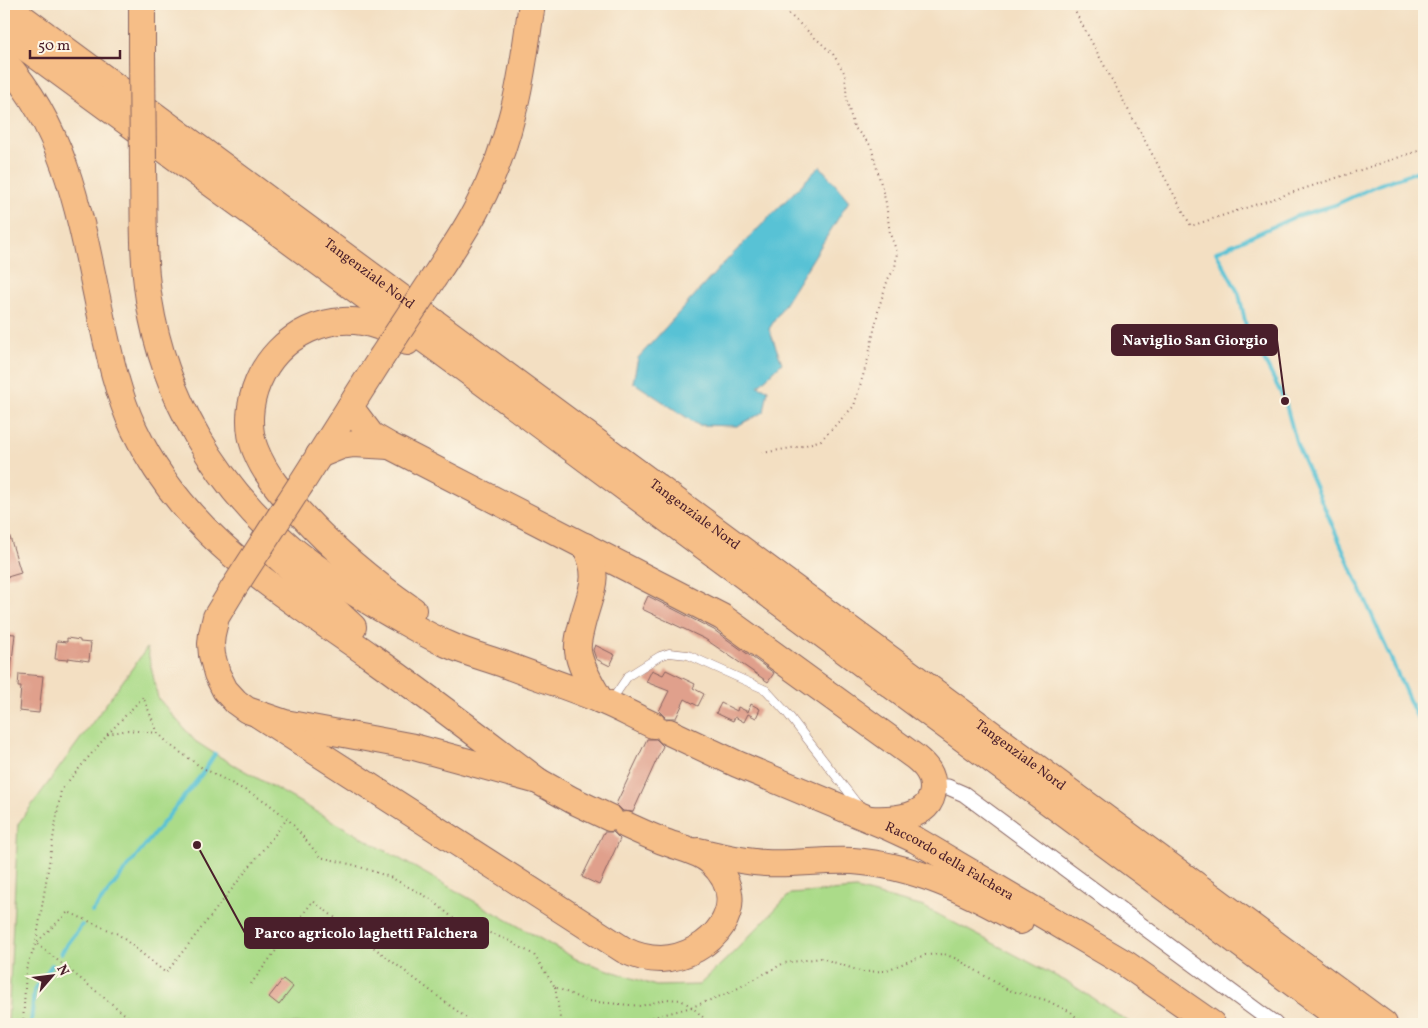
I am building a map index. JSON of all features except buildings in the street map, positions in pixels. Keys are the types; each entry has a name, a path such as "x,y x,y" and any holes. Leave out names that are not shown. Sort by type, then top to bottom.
{"highway":[{"name":"Tangenziale Nord","path":"4,4 1384,1024"},
{"path":"13,4 62,47"},
{"path":"129,4 136,50 138,162 149,302 167,369 192,429 216,467 259,518 308,562 364,599 408,624 448,645 487,658"},
{"path":"136,50 142,4"},
{"path":"532,4 524,65 513,114 499,158 476,209 435,276 221,607 214,626 211,644 214,664 221,683 230,696 247,710 285,723 414,747 538,781"},
{"name":"Tangenziale Nord","path":"4,32 466,370 1348,1024"},
{"path":"4,61 18,77 37,106 67,170 78,212 110,362 122,398 153,464 180,503 221,546 254,573 431,700 538,781 618,822 707,858 720,872 729,893 729,913 720,929 692,951 660,959 637,956 624,950 259,715"},
{"path":"138,162 133,260 139,316 160,390 190,453 224,501 253,534 431,700"},
{"path":"466,370 417,349 380,327 360,322 344,322 312,327 296,335 283,346 270,360 261,374 250,408 250,428 254,447 276,487 319,534 395,598 487,658"},
{"path":"356,397 375,428 390,446 722,617 922,763 930,774 933,786 933,794 925,808 918,812 888,820 870,819"},
{"path":"319,454 340,446 354,444 390,446"},
{"path":"585,546 592,558 594,572 593,586 578,640 578,650 580,661 605,702"},
{"path":"586,611 598,593 609,584 635,572"},
{"name":"Raccordo della Falchera","path":"487,658 605,702 737,764 916,840 1126,964 1212,1024"},
{"name":"Raccordo della Falchera","path":"685,849 742,861 767,863 828,860 870,862 934,879 970,894 1063,946 1184,1024"}],"street":[{"path":"933,786 948,787 964,794 1275,1024"}],"lane":[{"path":"605,702 628,676 660,656 669,653 688,655 766,690 787,713 870,819"}],"path":[{"path":"762,453 804,446 821,440 854,406 868,359 879,307 888,279 895,268 897,252 890,234 886,203 871,146 854,127 847,102 845,74 833,54 789,14 788,4"},
{"path":"1071,4 1191,226 1424,149"},
{"path":"22,1024 26,970 36,943 61,790 108,734 143,697 158,733 170,744 209,772 265,801 288,819 320,857 354,865 390,877 431,899 454,919 510,941 534,955 555,987 560,1024"},
{"path":"108,734 128,730 158,733"},
{"path":"36,943 68,912 118,934 166,973 288,819"},
{"path":"251,984 313,901 474,1024"},
{"path":"36,943 137,1024"},
{"path":"628,1024 692,1007 732,992 784,963 821,958 863,972 884,971 925,955 944,954 957,959 1008,990 1046,1000 1070,1012 1083,1024"},
{"path":"555,987 586,1001 641,1006 666,999 681,1000 712,1024"},
{"path":"227,1019 228,1024"}],"green space":[{"path":"147,648 158,698 195,741 576,959 656,986 699,985 790,894 856,889 924,907 1071,984 1132,1024 8,1024 18,824"}],"water":[{"path":"820,166 849,201 769,329 782,363 758,386 768,390 764,412 737,426 698,425 633,382 638,358 722,265"}],"waterway":[{"path":"1424,169 1378,185 1335,205 1297,216 1216,252 1239,294 1246,326 1285,401 1297,445 1424,730"},
{"path":"92,912 202,774 215,754"},
{"path":"61,953 82,925"},
{"path":"31,1024 34,991 52,965"}],"place":[{"name":"Naviglio San Giorgio","path":"1285,401"},
{"name":"Parco agricolo laghetti Falchera","path":"197,845"}]}
